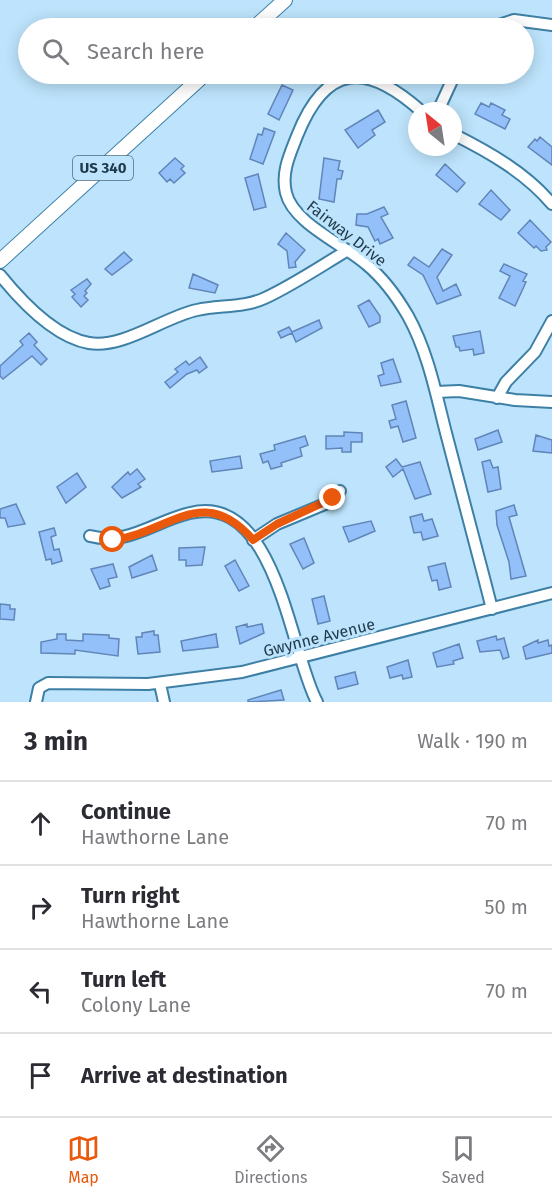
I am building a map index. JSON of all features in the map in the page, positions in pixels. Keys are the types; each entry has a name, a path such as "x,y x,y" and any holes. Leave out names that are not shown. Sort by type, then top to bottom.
{"main road":[{"path":"265,18 285,0"},
{"name":"US 340","path":"0,261 194,84"}],"street":[{"path":"534,23 552,25"},
{"name":"Fairway Drive","path":"336,84 313,103 307,113 286,163 284,184 286,195 302,218 376,273 398,300 417,335 436,392 492,609"},
{"name":"Fairway Drive","path":"385,84 411,102"},
{"path":"442,102 450,84"},
{"path":"462,139 499,159 532,183 552,204"},
{"path":"0,275 29,307 63,332 89,343 108,343 185,313 265,298 348,250"},
{"path":"497,398 506,382 535,352 552,321"},
{"path":"436,392 459,391 497,398 552,402"},
{"path":"253,540 277,524 325,504 340,491"},
{"path":"90,536 123,538 176,517 200,511 232,520 253,540 279,584 299,658 317,702"},
{"name":"Gwynne Avenue","path":"36,702 39,688 48,683 160,684 242,672 552,593"},
{"path":"160,684 164,702"}],"building":[{"path":"282,85 293,90 279,120 268,114"},
{"path":"481,103 489,107 491,103 505,110 502,115 510,119 505,129 475,114"},
{"path":"378,110 385,122 372,130 375,135 358,148 345,130"},
{"path":"264,128 275,132 263,164 250,159 258,134 262,135"},
{"path":"540,137 552,147 552,165 528,147"},
{"path":"175,158 184,166 181,169 185,173 174,183 170,179 167,182 159,173"},
{"path":"324,158 340,161 338,170 343,171 341,179 337,179 334,202 319,199"},
{"path":"445,164 465,183 457,192 436,175"},
{"path":"258,174 266,207 254,210 245,178"},
{"path":"491,190 510,210 501,220 479,204"},
{"path":"384,207 388,214 381,217 393,238 380,244 378,239 375,241 368,227 356,225 357,214 367,214"},
{"path":"530,220 551,242 546,247 547,250 541,251 536,246 534,248 518,233"},
{"path":"286,233 305,250 295,262 296,267 289,268 287,251 278,244"},
{"path":"442,249 452,255 437,277 443,291 456,284 461,295 437,304 423,275 408,265 414,257 429,267"},
{"path":"124,252 132,260 112,275 105,269"},
{"path":"504,264 527,274 523,281 526,282 515,306 499,298 510,276 500,271"},
{"path":"193,274 218,285 215,293 189,288"},
{"path":"87,279 91,284 84,296 88,300 81,307 72,297 75,294 71,290"},
{"path":"369,300 380,316 380,322 369,327 358,306"},
{"path":"319,320 322,328 296,342 292,333 281,338 278,332 289,327 292,332"},
{"path":"480,331 484,353 474,355 473,349 460,351 459,347 456,347 453,336"},
{"path":"29,333 37,342 34,345 47,359 41,365 32,356 3,379 0,376 0,366 23,345 20,341"},
{"path":"200,357 207,367 199,373 197,370 187,374 170,388 165,382 178,372 175,369 186,361 189,365"},
{"path":"393,359 401,382 381,386 378,376 384,374 381,363"},
{"path":"406,401 416,438 403,442 398,426 391,428 389,421 396,419 392,405"},
{"path":"498,430 502,442 478,450 475,439"},
{"path":"344,432 362,433 362,442 351,442 351,452 342,452 342,448 326,449 326,436 344,436"},
{"path":"536,435 552,440 552,453 533,451"},
{"path":"305,436 308,445 300,448 302,456 271,469 268,461 263,463 260,454 275,450 274,445"},
{"path":"240,456 242,468 212,472 210,461"},
{"path":"396,459 402,467 420,462 431,494 415,499 403,469 393,477 386,467"},
{"path":"490,460 493,468 498,467 501,489 488,492 482,462"},
{"path":"137,469 145,479 138,484 141,487 122,498 112,487 128,472 130,475"},
{"path":"77,473 86,487 66,503 57,487"},
{"path":"16,504 25,524 8,527 5,518 0,518 0,509"},
{"path":"514,505 517,515 509,517 526,576 511,579 509,562 497,525 496,511"},
{"path":"422,514 424,521 432,519 438,536 423,540 421,532 414,533 410,517"},
{"path":"371,521 375,531 349,542 343,527"},
{"path":"54,528 56,535 51,537 54,550 59,549 62,561 52,564 51,559 46,560 39,532"},
{"path":"304,538 314,563 303,569 290,544"},
{"path":"205,547 202,565 186,566 186,560 179,560 179,548"},
{"path":"152,555 157,570 132,578 129,567"},
{"path":"235,560 249,586 239,591 225,566"},
{"path":"445,563 451,587 439,590 437,580 432,581 428,567"},
{"path":"113,564 117,577 108,579 110,586 100,589 91,569"},
{"path":"324,596 330,621 318,624 312,599"},
{"path":"0,604 10,605 10,609 15,609 14,620 0,619"},
{"path":"247,624 247,627 262,624 264,633 240,644 236,627"},
{"path":"154,631 154,635 158,635 160,652 138,654 136,637 142,637 142,633"},
{"path":"57,634 66,634 66,640 83,641 83,634 109,635 109,638 119,639 118,656 75,650 75,654 41,653 41,642 57,639"},
{"path":"216,634 218,647 183,651 181,641"},
{"path":"496,636 497,640 504,638 509,657 503,659 500,650 480,652 477,641"},
{"path":"538,640 538,643 548,640 549,646 552,645 552,653 526,659 523,647"},
{"path":"459,644 463,658 453,661 454,664 437,667 433,653"},
{"path":"408,660 412,677 403,679 402,675 390,678 387,667"},
{"path":"355,672 358,684 338,689 335,677"},
{"path":"281,690 284,700 248,702 248,700"}],"route":[{"path":"113,540 148,530 176,517 200,511 221,515 232,520 253,540 277,524 325,504 333,498"}]}
